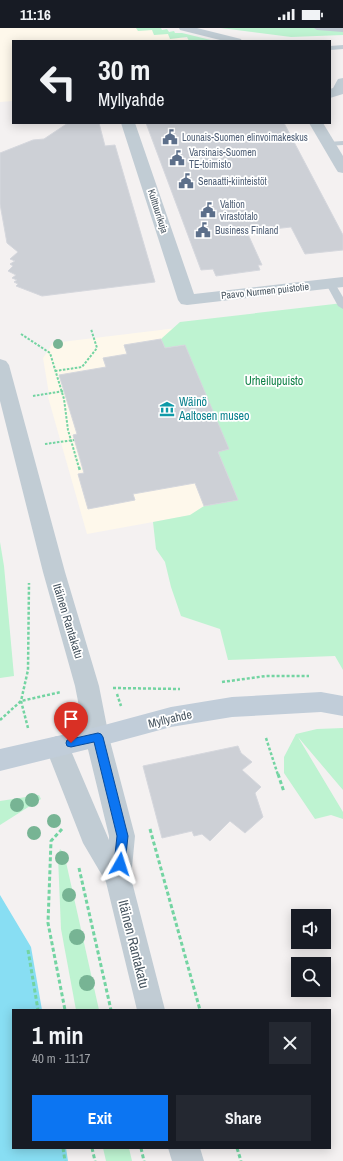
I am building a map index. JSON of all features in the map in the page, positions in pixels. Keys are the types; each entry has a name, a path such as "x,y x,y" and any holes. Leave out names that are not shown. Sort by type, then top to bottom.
{"main road":[{"name":"Myllyahde","path":"0,760 171,718 232,706 322,702 343,706"}],"street":[{"path":"184,28 233,40"},
{"path":"331,94 338,91 343,82"},
{"name":"Kulttuurikuja","path":"128,124 187,300"},
{"path":"317,124 343,169"},
{"name":"Paavo Nurmen puistotie","path":"187,300 337,283"},
{"name":"Itäinen Rantakatu","path":"0,366 72,638 82,665 122,836 118,878"},
{"name":"Itäinen Rantakatu","path":"57,746 96,843 118,878 151,1009"},
{"path":"184,1149 188,1161"}],"lane":[{"path":"317,28 343,30"},
{"path":"331,48 343,48"},
{"path":"328,144 343,143"},
{"path":"337,283 343,306"}],"path":[{"path":"55,371 82,367 97,348 91,329"},
{"path":"20,334 50,353 63,392 68,430 73,440 80,471"},
{"path":"32,397 63,392"},
{"path":"42,444 73,440"},
{"path":"26,724 21,701 28,670 30,583"},
{"path":"0,720 21,701"},
{"path":"266,738 284,792"},
{"path":"62,822 67,835"},
{"path":"150,826 200,1009"},
{"path":"64,828 51,841 48,923 65,1009"},
{"path":"77,861 111,1009"},
{"path":"28,950 38,1009"},
{"path":"63,1149 65,1161"},
{"path":"92,1149 95,1161"},
{"path":"141,1149 144,1161"},
{"path":"237,1149 241,1161"}],"shaded area":[{"path":"0,28 146,28 188,40 12,40 12,101 0,102"},
{"name":"Wäinö Aaltosen museo","path":"177,328 252,504 87,534 48,397 49,394 43,358 53,343"}],"green space":[{"path":"136,28 161,28 162,30 167,29 169,32 174,31 175,33 182,33 211,40 188,40 187,37 170,39 168,34 154,35 152,30 138,31"},
{"path":"221,28 343,28 343,35 291,37"},
{"name":"Urheilupuisto","path":"343,303 343,670 335,656 228,660 220,629 181,616 171,587 165,562 156,549 153,522 190,515 204,506 238,500 218,452 228,449 184,345 165,348 161,339 180,322"},
{"path":"0,542 4,566 14,676 0,678"},
{"path":"343,728 343,790 298,737 343,812 343,819 331,815 315,819 284,773 284,757 296,734 317,729"},
{"path":"39,795 41,799 0,825 0,801"},
{"path":"60,849 64,853 99,1009 76,1009 61,929 58,857"},
{"path":"103,1149 129,1149 132,1161 106,1161"}],"water":[{"path":"0,895 31,947 42,1009 12,1009 12,1149 66,1149 68,1161 0,1161"}],"building":[{"path":"66,124 99,124 105,146 115,145 155,282 42,296 16,286 18,284 14,282 17,280 12,278 16,275 8,271 13,266 10,264 15,261 10,259 18,252 7,243 0,204 0,153 33,140 44,139"},
{"name":"Valtion virastotalo","path":"146,124 285,124 343,235 343,250 305,254 291,227 247,232 262,265 258,265 260,270 216,276 213,269 201,270"},
{"name":"Wäinö Aaltosen museo","path":"161,339 165,348 185,345 229,449 218,452 238,500 204,506 195,483 133,494 135,500 88,509 78,474 84,473 73,435 77,434 59,375 106,367 103,358 127,354 124,345"},
{"path":"238,746 241,753 252,762 242,770 261,787 255,793 263,817 245,833 230,821 210,841 202,834 194,836 192,831 162,838 143,766"}],"place":[{"name":"Lounais-Suomen elinvoimakeskus","path":"170,137"},
{"name":"Varsinais-Suomen TE-toimisto","path":"177,158"},
{"name":"Senaatti-kiinteistöt","path":"186,181"},
{"name":"Valtion virastotalo","path":"208,210"},
{"name":"Business Finland","path":"203,230"},
{"name":"Wäinö Aaltosen museo","path":"167,409"}],"route":[{"path":"71,743 98,737 122,836 120,864"}]}
